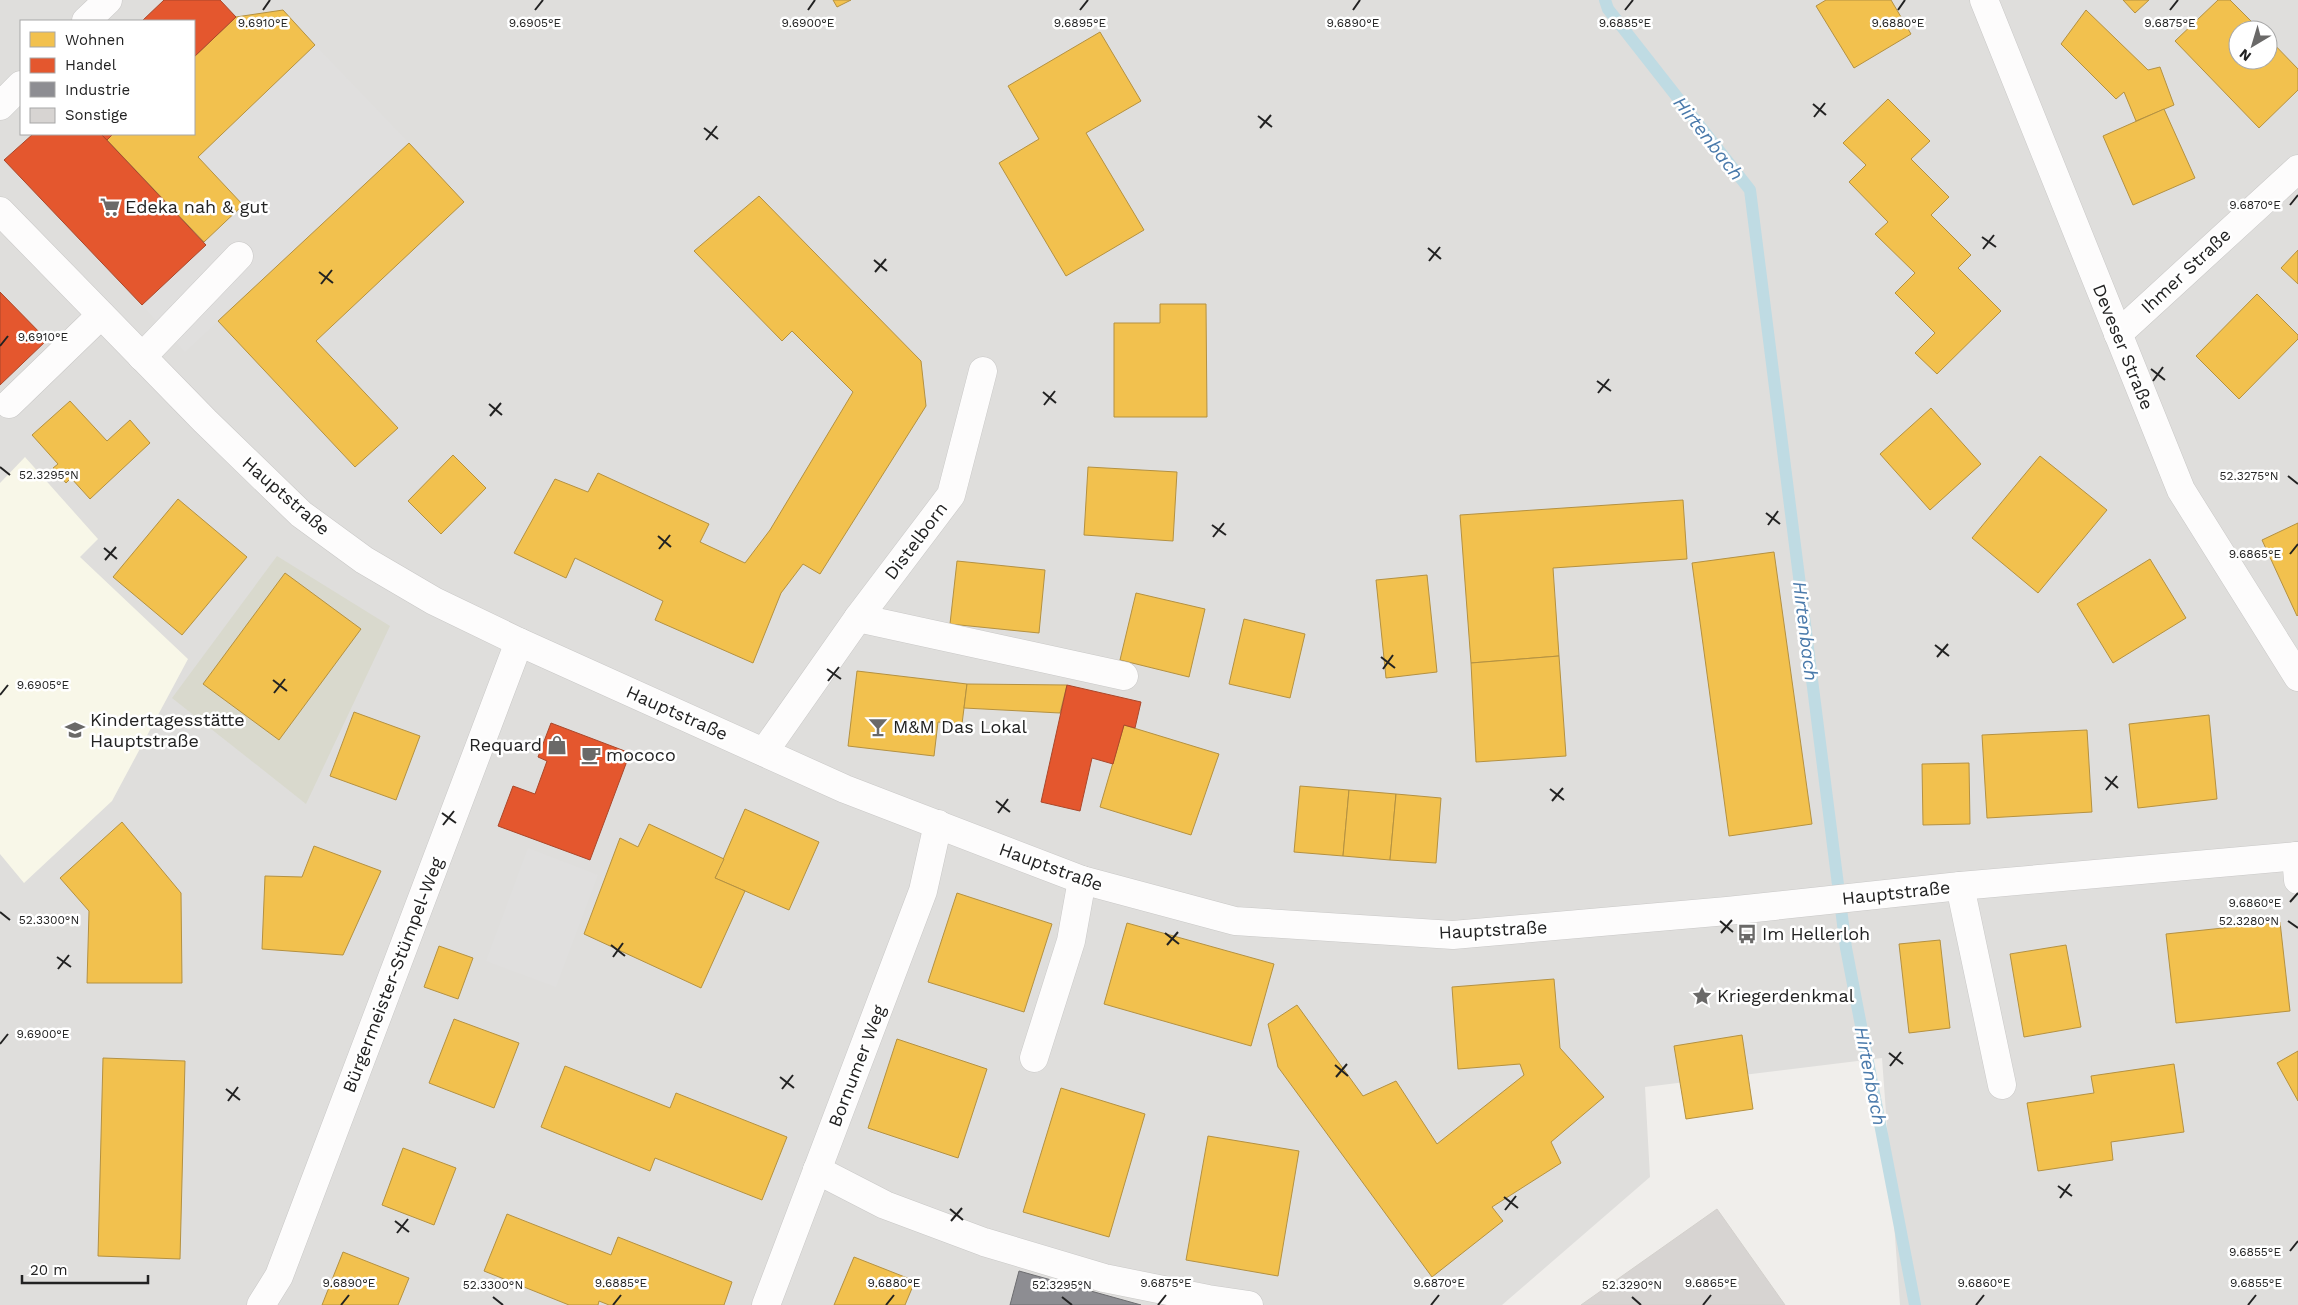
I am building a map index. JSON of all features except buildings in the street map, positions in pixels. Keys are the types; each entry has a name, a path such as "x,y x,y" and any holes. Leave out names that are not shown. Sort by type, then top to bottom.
{"street":[{"path":"87,20 108,0"},
{"name":"Deveser Straße","path":"1984,0 2181,490 2298,677"},
{"path":"0,106 20,86"},
{"name":"Ihmer Straße","path":"2118,334 2298,168"},
{"name":"Hauptstraße","path":"0,211 101,315 301,514 364,560 434,601 519,642 845,789 1082,880 1235,921 1453,935 1960,886 2297,864"},
{"path":"142,356 239,256"},
{"path":"9,404 101,315"},
{"name":"Distelborn","path":"764,752 858,618 951,495 983,371"},
{"path":"858,618 1124,676"},
{"name":"Bürgermeister-Stümpel-Weg","path":"261,1305 279,1276 519,642"},
{"name":"Bornumer Weg","path":"766,1305 923,891 938,824"},
{"path":"1034,1058 1071,941 1082,880"},
{"path":"1960,886 2002,1085"},
{"path":"817,1170 885,1205 984,1242 1104,1278 1208,1299 1249,1305"}],"shaded area":[{"path":"0,0 2298,0 2298,1305 1900,1305 1882,1058 1645,1087 1650,1177 1502,1305 0,1305"},
{"path":"315,45 409,143 185,352 142,305 206,245 204,242 243,205 198,157"},
{"name":"Kindertagesstätte Hauptstraße","path":"25,457 98,539 80,557 188,659 112,801 24,883 0,854 0,483"},
{"path":"277,556 390,626 306,804 172,698"},
{"path":"528,848 598,875 556,987 486,961"}],"waterway":[{"name":"Hirtenbach","path":"1605,0 1608,9 1750,190 1846,948 1915,1305"}],"place":[{"name":"Edeka nah & gut","path":"110,207"},
{"name":"M&M Das Lokal","path":"878,727"},
{"name":"Kindertagesstätte Hauptstraße","path":"75,730"},
{"name":"Requard","path":"557,745"},
{"name":"mococo","path":"591,755"},
{"name":"Im Hellerloh","path":"1747,934"},
{"name":"Kriegerdenkmal","path":"1702,996"}]}
